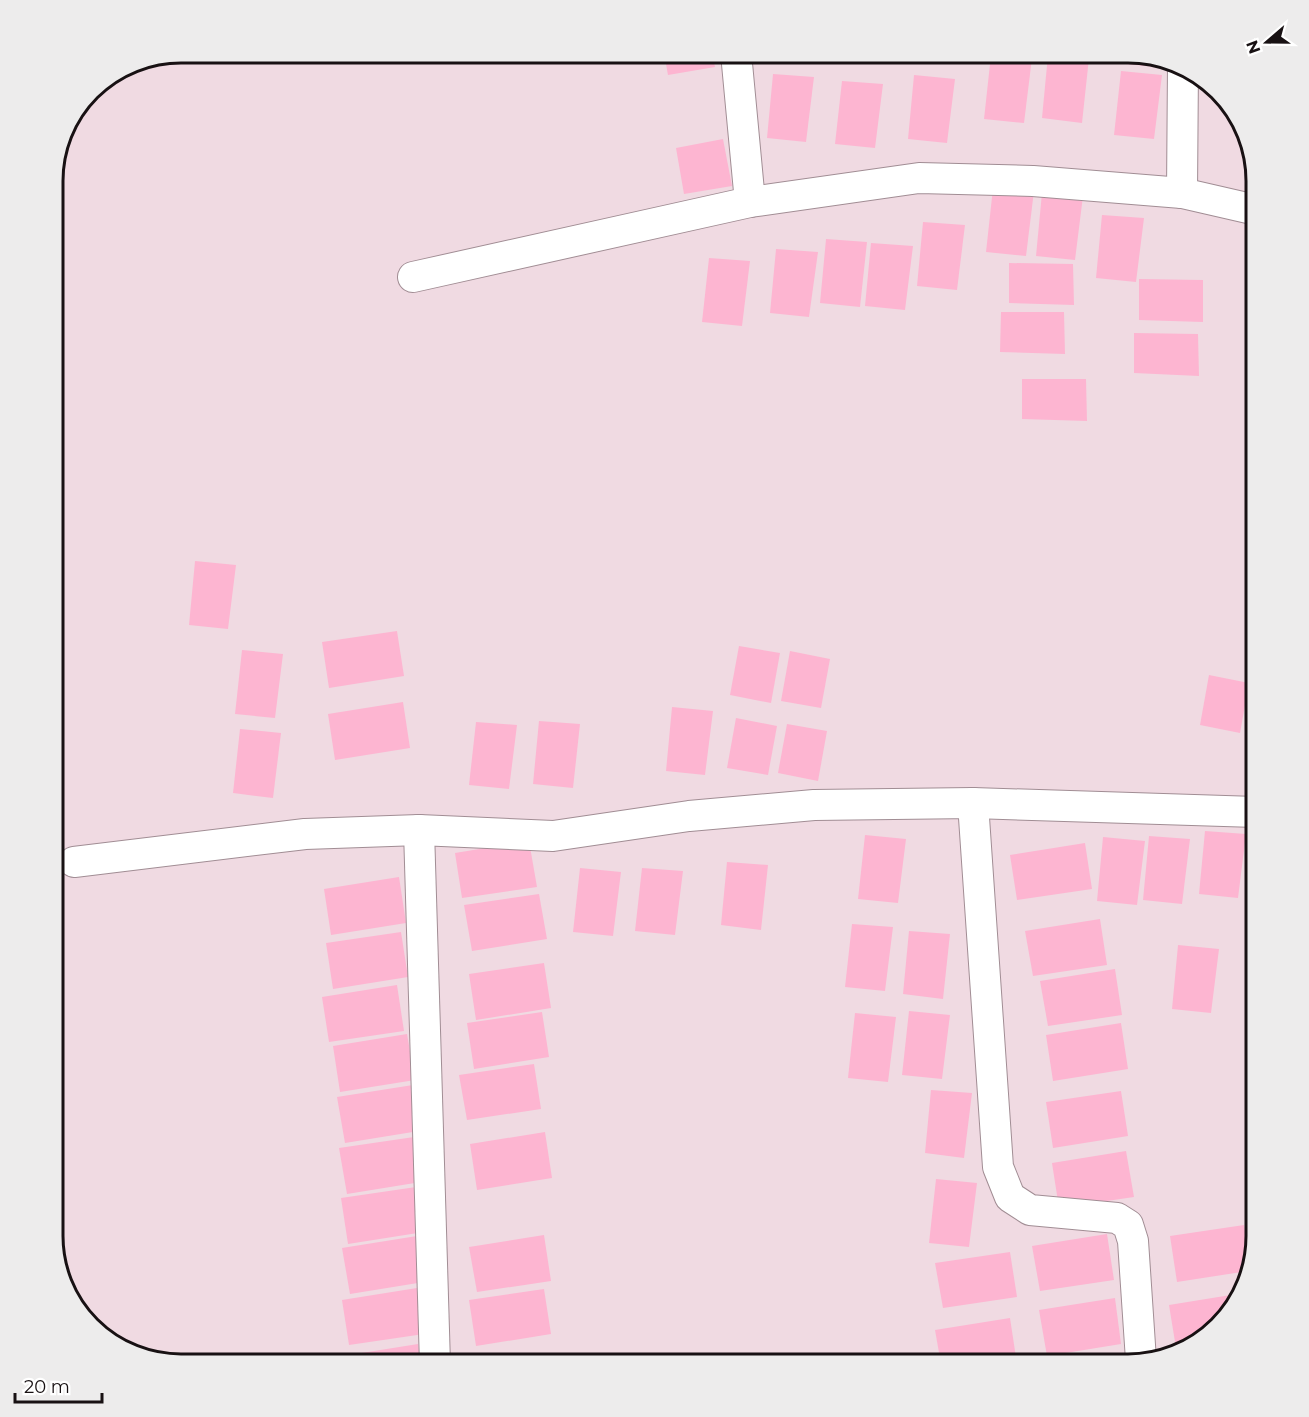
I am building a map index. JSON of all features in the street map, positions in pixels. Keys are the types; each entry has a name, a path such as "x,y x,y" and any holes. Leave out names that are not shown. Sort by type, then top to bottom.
{"street":[{"path":"737,63 750,202"},
{"path":"1182,76 1182,193"},
{"path":"413,277 750,202 919,178 1033,181 1182,193 1246,208"},
{"path":"74,862 305,834 418,830 553,837 689,816 814,805 973,803 1246,812"},
{"path":"973,803 998,1167 1010,1197 1030,1210 1116,1218 1128,1225 1133,1241 1141,1353"},
{"path":"418,830 435,1354"}],"building":[{"path":"666,63 714,63 715,67 668,75"},
{"path":"990,63 1031,63 1024,123 984,119"},
{"path":"1047,63 1088,63 1082,123 1042,118"},
{"path":"1116,63 1135,63 1156,67"},
{"path":"1121,71 1162,75 1154,139 1114,135"},
{"path":"773,74 814,77 806,142 767,138"},
{"path":"914,75 955,79 947,143 908,139"},
{"path":"842,81 883,84 875,148 835,144"},
{"path":"723,139 732,186 684,194 676,148"},
{"path":"993,188 1034,191 1026,256 986,252"},
{"path":"1042,193 1083,196 1075,260 1036,256"},
{"path":"1102,215 1144,218 1136,282 1096,278"},
{"path":"923,222 965,225 957,290 917,286"},
{"path":"826,239 867,242 860,307 820,303"},
{"path":"871,243 913,246 905,310 865,306"},
{"path":"776,249 818,252 809,317 770,313"},
{"path":"709,258 750,261 742,326 702,322"},
{"path":"1009,263 1073,264 1074,305 1009,303"},
{"path":"1139,279 1203,280 1203,322 1139,320"},
{"path":"1001,312 1064,312 1065,354 1000,352"},
{"path":"1134,333 1198,334 1199,376 1134,373"},
{"path":"1022,379 1086,379 1087,421 1022,419"},
{"path":"195,561 236,565 228,629 189,625"},
{"path":"397,631 404,676 329,688 322,642"},
{"path":"739,646 780,653 771,703 730,695"},
{"path":"242,650 283,654 275,718 235,714"},
{"path":"790,651 830,659 821,708 781,701"},
{"path":"1209,675 1246,682 1246,700 1240,733 1200,725"},
{"path":"403,702 410,748 335,760 328,714"},
{"path":"672,707 713,711 705,775 666,771"},
{"path":"736,718 777,726 768,775 727,768"},
{"path":"539,721 580,724 573,788 533,784"},
{"path":"476,722 517,725 509,789 469,785"},
{"path":"787,724 827,731 818,781 778,773"},
{"path":"240,729 281,733 273,798 233,793"},
{"path":"1205,831 1246,834 1238,898 1199,894"},
{"path":"865,835 906,839 898,903 858,899"},
{"path":"1149,836 1190,839 1182,904 1143,900"},
{"path":"1103,837 1145,841 1137,905 1097,901"},
{"path":"529,841 537,887 462,898 455,853"},
{"path":"1085,843 1092,889 1017,900 1010,855"},
{"path":"727,862 768,865 761,930 721,925"},
{"path":"580,868 621,872 613,936 573,932"},
{"path":"642,868 683,871 675,935 635,931"},
{"path":"399,877 406,923 331,935 324,889"},
{"path":"539,894 547,939 472,951 464,905"},
{"path":"1100,919 1107,965 1033,976 1025,931"},
{"path":"852,924 893,927 885,991 845,987"},
{"path":"909,931 950,934 943,999 903,994"},
{"path":"401,932 408,977 333,989 326,943"},
{"path":"1178,945 1219,949 1211,1013 1172,1009"},
{"path":"544,963 551,1008 476,1020 469,974"},
{"path":"1115,969 1122,1015 1048,1026 1040,981"},
{"path":"397,985 404,1031 329,1042 322,997"},
{"path":"909,1011 950,1015 942,1079 902,1075"},
{"path":"542,1012 549,1057 474,1069 467,1023"},
{"path":"855,1013 896,1017 888,1082 848,1078"},
{"path":"1121,1023 1128,1069 1053,1081 1046,1035"},
{"path":"407,1034 415,1080 340,1092 333,1046"},
{"path":"534,1064 541,1109 467,1120 459,1075"},
{"path":"413,1085 419,1131 345,1143 337,1097"},
{"path":"931,1090 972,1093 964,1158 925,1153"},
{"path":"1121,1091 1128,1136 1053,1148 1046,1102"},
{"path":"545,1132 552,1178 477,1190 470,1144"},
{"path":"414,1137 421,1182 347,1194 339,1148"},
{"path":"1126,1151 1134,1197 1059,1208 1052,1163"},
{"path":"936,1179 977,1183 969,1247 929,1243"},
{"path":"416,1187 424,1232 348,1244 341,1198"},
{"path":"1244,1225 1245,1251 1240,1272 1177,1282 1170,1236"},
{"path":"1107,1234 1114,1280 1040,1291 1032,1246"},
{"path":"544,1235 551,1281 477,1292 469,1247"},
{"path":"417,1236 424,1282 350,1294 342,1248"},
{"path":"1010,1252 1017,1297 943,1308 935,1263"},
{"path":"417,1288 424,1334 349,1345 342,1300"},
{"path":"544,1289 551,1334 476,1346 469,1300"},
{"path":"1230,1295 1222,1308 1200,1330 1175,1344 1169,1305"},
{"path":"1115,1298 1121,1344 1047,1354 1039,1310"},
{"path":"1010,1318 1015,1354 939,1354 935,1330"},
{"path":"418,1344 420,1354 356,1354"}]}
